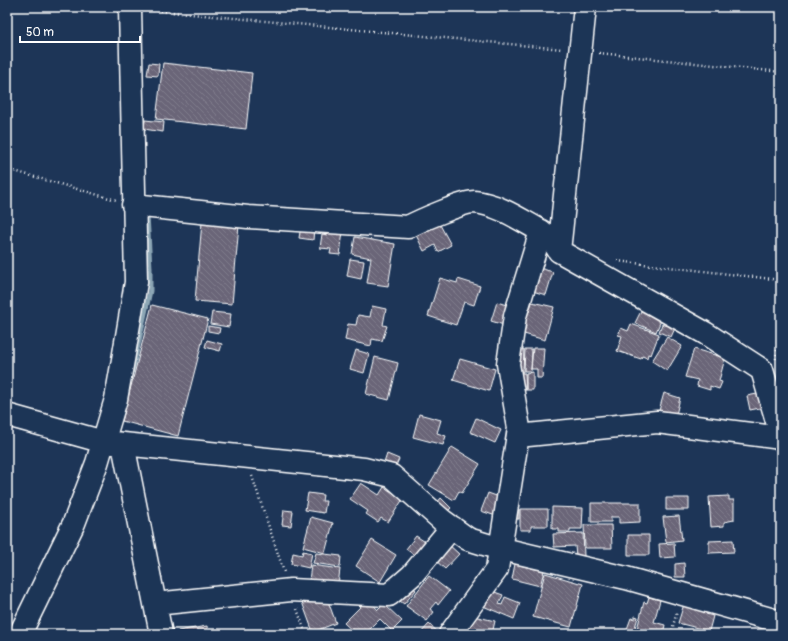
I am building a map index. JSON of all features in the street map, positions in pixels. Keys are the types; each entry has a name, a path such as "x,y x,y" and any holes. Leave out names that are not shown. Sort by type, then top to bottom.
{"street":[{"path":"559,251 584,7"},
{"path":"130,8 134,151 133,205 136,282 116,399 114,443 161,634"},
{"path":"133,205 248,217 408,227 428,217 473,202 500,209 541,231 552,240 559,251 705,333 762,370 781,435"},
{"path":"450,634 498,569 519,428 508,364 515,316 541,231"},
{"path":"7,416 114,443 364,469 392,476 452,528 468,539 501,549 626,578 781,622"},
{"path":"518,436 657,422 781,438"},
{"path":"20,634 114,443"},
{"path":"154,604 291,590 389,595 412,575 452,528"}],"path":[{"path":"130,8 580,51 781,72"},
{"path":"7,169 133,205"},
{"path":"611,260 781,280"},
{"path":"776,362 781,309"},
{"path":"245,457 306,634"},
{"path":"671,634 682,594"}],"building":[{"path":"149,63 159,64 158,76 147,75"},
{"path":"163,63 252,73 246,129 156,119"},
{"path":"145,120 164,122 163,132 144,129"},
{"path":"202,222 239,225 232,304 195,301"},
{"path":"439,223 451,245 438,252 435,245 424,251 416,235"},
{"path":"301,226 314,228 313,240 299,238"},
{"path":"328,229 343,231 340,255 330,254 331,249 320,248 322,234 328,235"},
{"path":"355,237 395,244 388,286 367,283 371,258 352,254"},
{"path":"350,259 364,261 361,279 347,276"},
{"path":"536,267 553,272 546,295 529,290"},
{"path":"440,278 457,283 458,279 480,286 474,305 464,302 456,325 428,316"},
{"path":"497,302 513,307 507,326 491,321"},
{"path":"532,302 554,307 545,340 524,334 526,326 523,325 527,311 529,312"},
{"path":"152,305 208,319 178,436 122,421"},
{"path":"372,306 386,309 383,325 387,326 382,341 372,339 371,346 345,340 348,324 356,325 358,315 370,317"},
{"path":"642,309 662,318 656,332 635,323"},
{"path":"212,312 231,314 229,327 210,324"},
{"path":"668,322 676,326 671,337 659,332 662,324 666,326"},
{"path":"631,324 659,334 651,355 648,354 647,358 642,356 641,359 617,351 622,336 618,335 621,328 628,331"},
{"path":"208,326 220,328 219,333 208,331"},
{"path":"667,337 682,346 667,371 652,361"},
{"path":"207,340 222,344 220,351 205,347"},
{"path":"533,348 544,348 542,378 537,378 537,369 531,369"},
{"path":"517,349 524,349 523,372 516,372"},
{"path":"525,349 532,349 531,371 524,371"},
{"path":"694,349 725,358 719,381 722,382 719,389 710,386 710,390 697,386 698,380 685,377"},
{"path":"356,350 369,354 364,373 350,369"},
{"path":"375,357 398,363 389,400 366,394"},
{"path":"460,359 495,369 489,391 453,380"},
{"path":"533,372 533,390 526,390 526,373"},
{"path":"518,373 525,373 526,390 519,391"},
{"path":"664,393 680,398 675,419 658,414"},
{"path":"762,393 765,407 750,410 747,396"},
{"path":"419,414 441,420 437,433 446,436 443,445 413,437"},
{"path":"476,418 501,430 495,443 470,432"},
{"path":"452,447 480,464 462,493 459,491 454,500 429,485"},
{"path":"387,454 399,459 394,470 383,466"},
{"path":"361,483 379,495 384,487 403,499 388,522 381,518 378,522 366,514 368,511 350,499"},
{"path":"308,493 323,495 322,501 326,501 324,513 305,510"},
{"path":"488,493 502,498 496,516 481,511"},
{"path":"729,496 729,500 734,500 734,520 724,522 724,526 711,527 709,497"},
{"path":"441,498 451,508 446,513 436,504"},
{"path":"666,498 689,498 689,510 666,510"},
{"path":"591,503 640,503 640,522 619,523 619,517 611,517 611,522 591,522"},
{"path":"552,507 583,508 582,529 570,529 570,532 559,532 559,529 552,529"},
{"path":"511,509 519,509 519,519 511,519"},
{"path":"520,509 548,509 548,526 531,526 531,530 520,530"},
{"path":"284,510 293,511 291,526 282,525"},
{"path":"679,516 682,540 666,542 663,517"},
{"path":"311,517 333,523 325,553 303,547"},
{"path":"584,525 611,525 612,548 585,548"},
{"path":"583,533 584,556 576,556 575,546 554,547 553,534"},
{"path":"628,535 649,535 649,555 628,555"},
{"path":"416,536 427,543 417,557 406,549"},
{"path":"372,540 396,555 380,582 356,566"},
{"path":"733,540 734,552 709,553 709,541"},
{"path":"674,543 675,557 660,558 659,544"},
{"path":"448,544 459,554 445,569 434,559"},
{"path":"303,551 312,553 309,568 291,564 293,553 302,555"},
{"path":"316,553 341,556 340,567 313,563"},
{"path":"684,563 685,577 675,577 675,564"},
{"path":"515,564 544,571 540,586 512,579"},
{"path":"311,565 340,569 338,585 309,581"},
{"path":"545,573 583,584 571,627 533,617"},
{"path":"429,576 449,591 438,605 436,602 430,609 434,612 427,621 406,606"},
{"path":"408,583 416,590 404,604 396,598"},
{"path":"489,590 503,595 499,604 502,605 505,597 520,603 514,619 483,606"},
{"path":"325,593 336,623 313,632 302,602"},
{"path":"649,597 660,600 654,622 665,625 663,634 654,634 637,629 644,602 647,603"},
{"path":"368,599 378,610 384,604 402,621 392,631 380,619 365,634 356,634 344,623"},
{"path":"684,604 707,611 706,614 713,616 709,631 678,623"},
{"path":"469,615 495,621 492,634 478,634 466,631"},
{"path":"635,616 638,617 634,631 627,629 631,618 635,619"},
{"path":"429,624 440,634 420,634"},
{"path":"207,626 208,634 179,634 178,631"},
{"path":"612,631 620,633 621,631 629,634 611,634"}],"waterway":[{"path":"132,371 150,291 147,215"}]}
